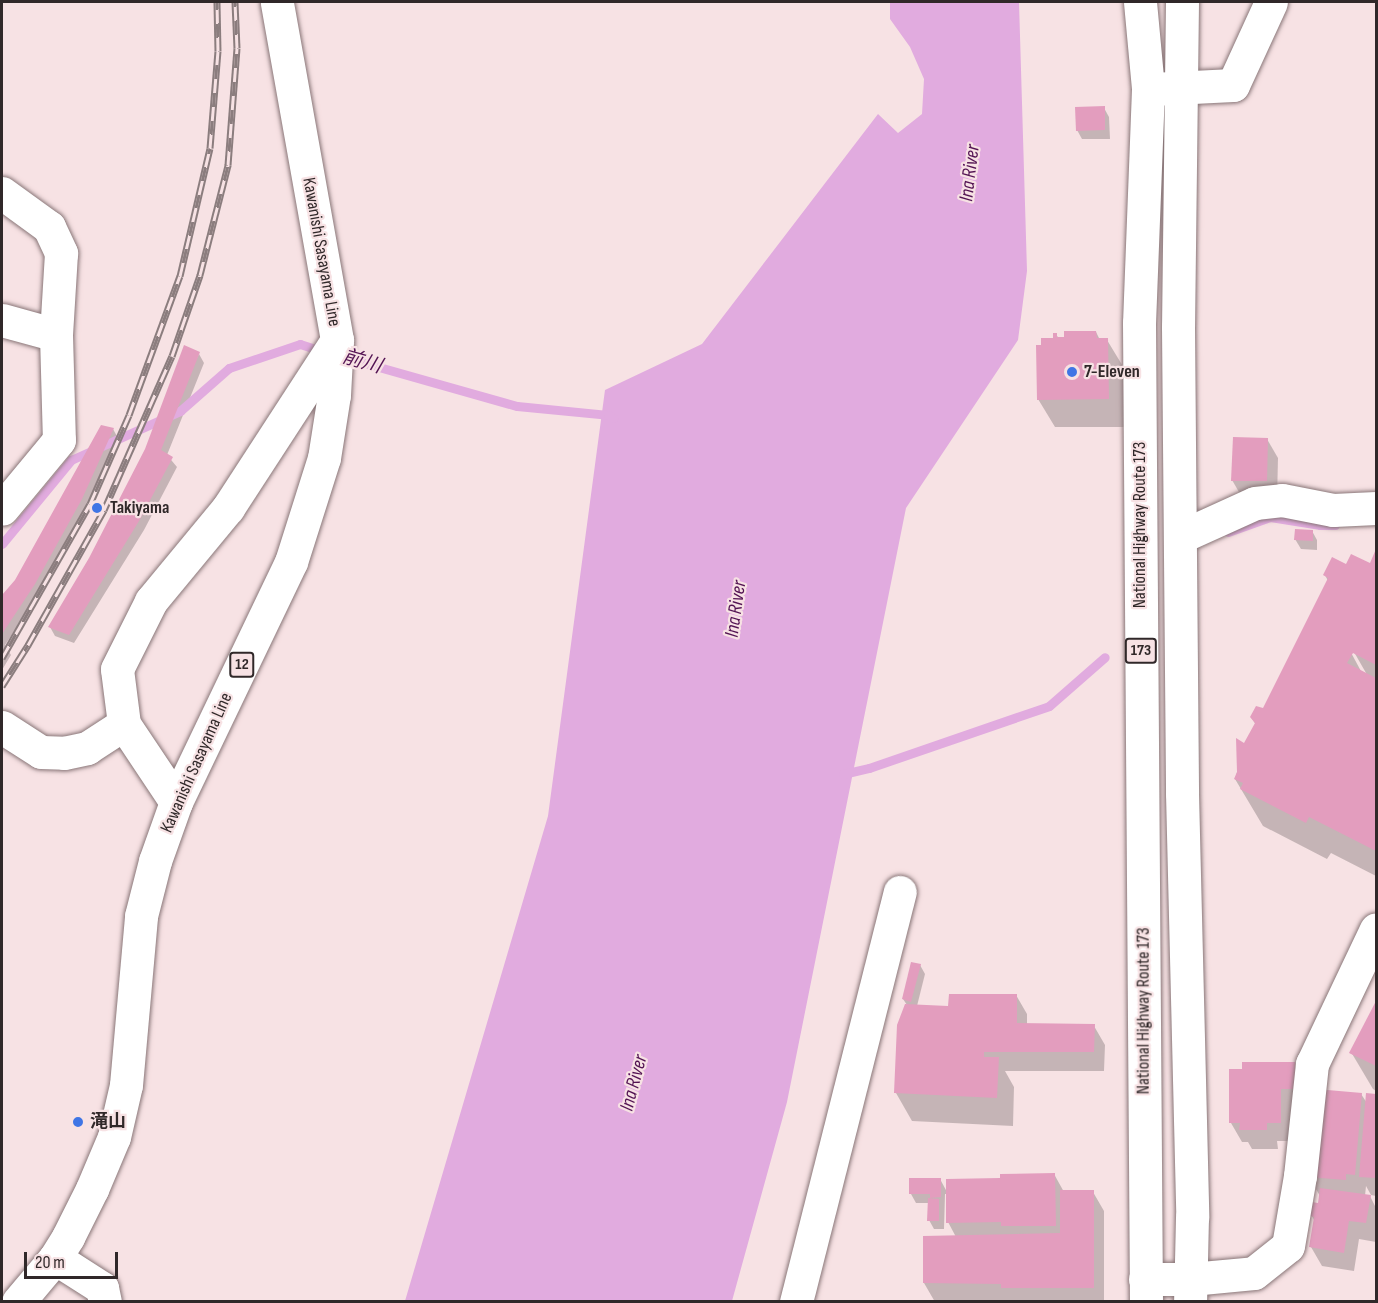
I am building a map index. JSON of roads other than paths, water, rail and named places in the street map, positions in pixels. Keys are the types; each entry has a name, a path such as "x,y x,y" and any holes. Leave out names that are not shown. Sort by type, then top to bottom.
{"main road":[{"name":"Kawanishi Sasayama Line","path":"18,1302 55,1258 92,1189 114,1137 126,1085 141,916 155,861 176,802 291,562 310,509 324,458 331,416 337,340 277,2"},
{"name":"National Highway Route 173","path":"1140,2 1148,89 1139,323 1146,1290"},
{"name":"173","path":"1182,2 1178,327 1182,793 1192,1217 1191,1290"},
{"path":"1148,89 1233,85 1271,2"},
{"path":"2,193 49,227 61,253 56,335 59,440 2,509"},
{"path":"2,320 56,335"},
{"path":"176,802 124,724 117,669 151,601 228,508 337,340"},
{"path":"1180,537 1255,503 1282,500 1333,510 1377,508"},
{"path":"2,727 41,752 64,753 87,748 124,724"},
{"path":"796,1302 900,892"},
{"path":"1146,1290 1191,1290 1254,1273 1288,1246 1300,1176 1312,1064 1377,929"},
{"path":"55,1258 102,1288 105,1302"}],"water":[{"name":"Ina River","path":"890,2 1019,2 1027,271 1018,340 906,508 787,1102 732,1301 405,1301 548,816 605,390 702,344 878,114 898,133 922,114 924,79 910,47 890,19"}],"waterway":[{"name":"前川","path":"2,544 71,460 180,411 229,368 300,344 324,352"},
{"name":"前川","path":"340,356 517,406 608,415 613,418"},
{"path":"1228,532 1270,517 1320,525 1335,525"},
{"path":"843,774 869,768 1049,706 1105,657"}],"railway":[{"path":"2,658 90,504 129,415 180,276 210,148 218,51 217,2"},
{"path":"2,686 28,645 104,510 172,356 200,275 228,165 237,48 235,2"}],"place":[{"name":"7-Eleven","path":"1072,372"},
{"name":"Takiyama","path":"97,508"},
{"name":"滝山","path":"78,1122"}]}
